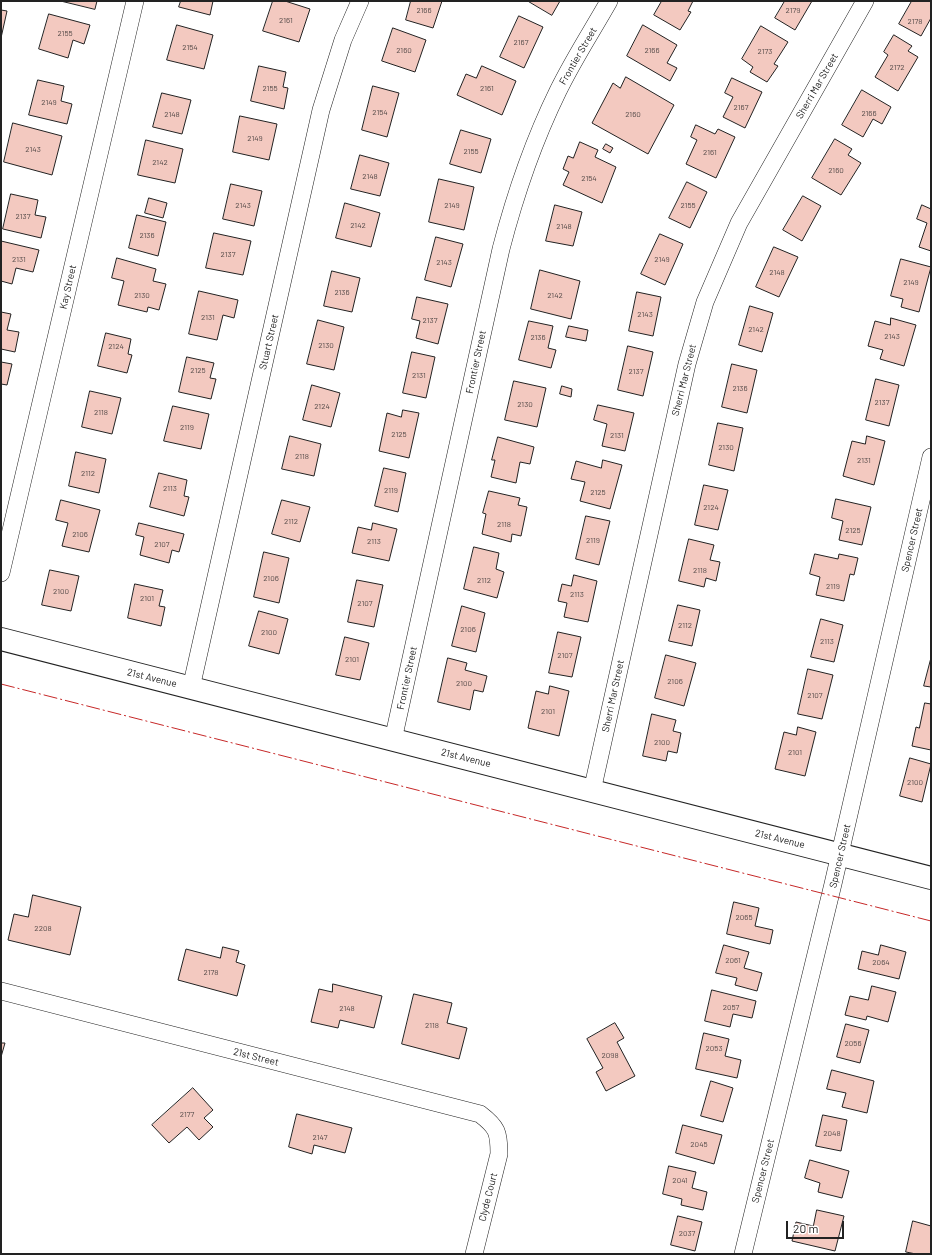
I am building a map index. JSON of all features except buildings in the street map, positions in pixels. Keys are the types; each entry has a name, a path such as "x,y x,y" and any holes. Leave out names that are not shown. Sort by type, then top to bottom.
{"street":[{"name":"Kay Street","path":"1,573 135,1"},
{"name":"Stuart Street","path":"191,688 321,110 343,40 360,1"},
{"name":"Frontier Street","path":"393,740 501,249 512,208 532,148 558,90 609,1"},
{"name":"Sherri Mar Street","path":"592,791 687,364 705,302 739,224 865,1"},
{"name":"Spencer Street","path":"743,1254 840,854 931,457"},
{"name":"21st Avenue","path":"1,639 931,878"},
{"name":"21st Street","path":"1,991 480,1114 495,1126 499,1139"},
{"name":"Clyde Court","path":"474,1254 499,1154 499,1139"}],"power":[{"path":"1,684 931,921"}]}
